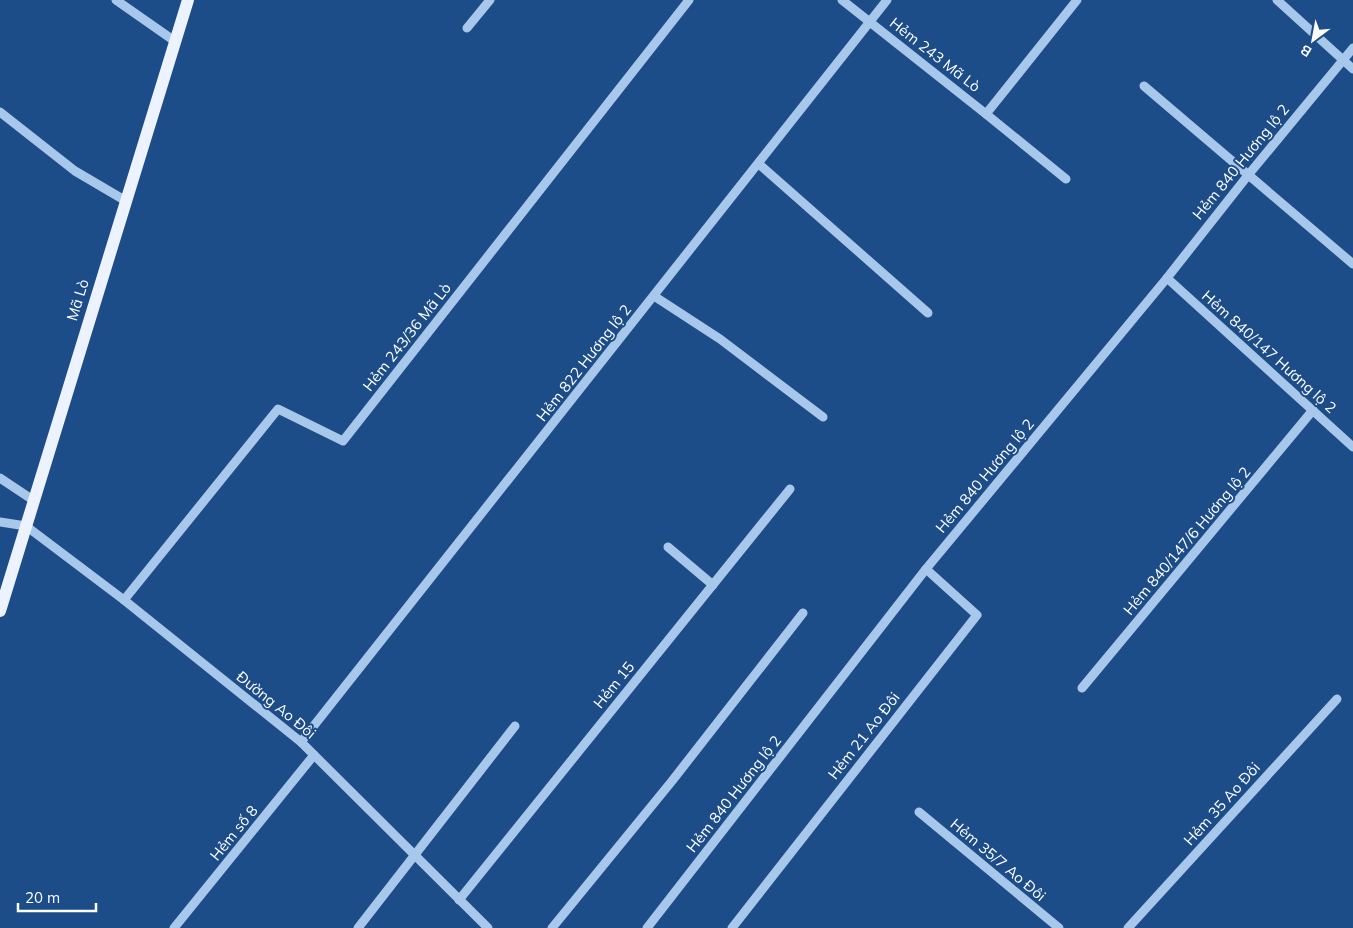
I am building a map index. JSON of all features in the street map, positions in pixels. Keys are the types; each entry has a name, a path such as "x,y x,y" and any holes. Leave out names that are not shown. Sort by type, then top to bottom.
{"main road":[{"name":"Mã Lò","path":"0,611 188,0"}],"street":[{"path":"116,0 176,42"},
{"path":"467,28 490,0"},
{"name":"Hẻm 243/36 Mã Lò","path":"124,600 278,409 343,442 689,0"},
{"name":"Hẻm 243 Mã Lò","path":"842,0 1066,179"},
{"name":"Hẻm 822 Hương lộ 2","path":"302,742 888,0"},
{"path":"986,114 1077,0"},
{"path":"1277,0 1353,69"},
{"name":"Hẻm 840 Hương lộ 2","path":"647,928 926,569 1353,48"},
{"path":"1144,86 1353,264"},
{"path":"0,112 75,171 126,201"},
{"path":"759,164 928,312"},
{"name":"Hẻm 840/147 Hương lộ 2","path":"1166,278 1353,446"},
{"path":"654,296 720,339 823,417"},
{"name":"Hẻm 840/147/6 Hương lộ 2","path":"1082,688 1314,410"},
{"path":"0,478 34,500"},
{"name":"Hẻm 15","path":"459,900 790,489"},
{"path":"0,522 26,526"},
{"name":"Đường Ao Đôi","path":"26,526 124,600 302,742 488,928"},
{"path":"668,547 713,585"},
{"name":"Hẻm 21 Ao Đôi","path":"732,928 977,615 926,569"},
{"path":"552,928 672,781 803,613"},
{"name":"Hẻm 35 Ao Đôi","path":"1128,928 1337,699"},
{"path":"358,928 515,726"},
{"name":"Hẻm số 8","path":"174,928 314,755"},
{"name":"Hẻm 35/7 Ao Đôi","path":"919,812 1059,928"}]}
